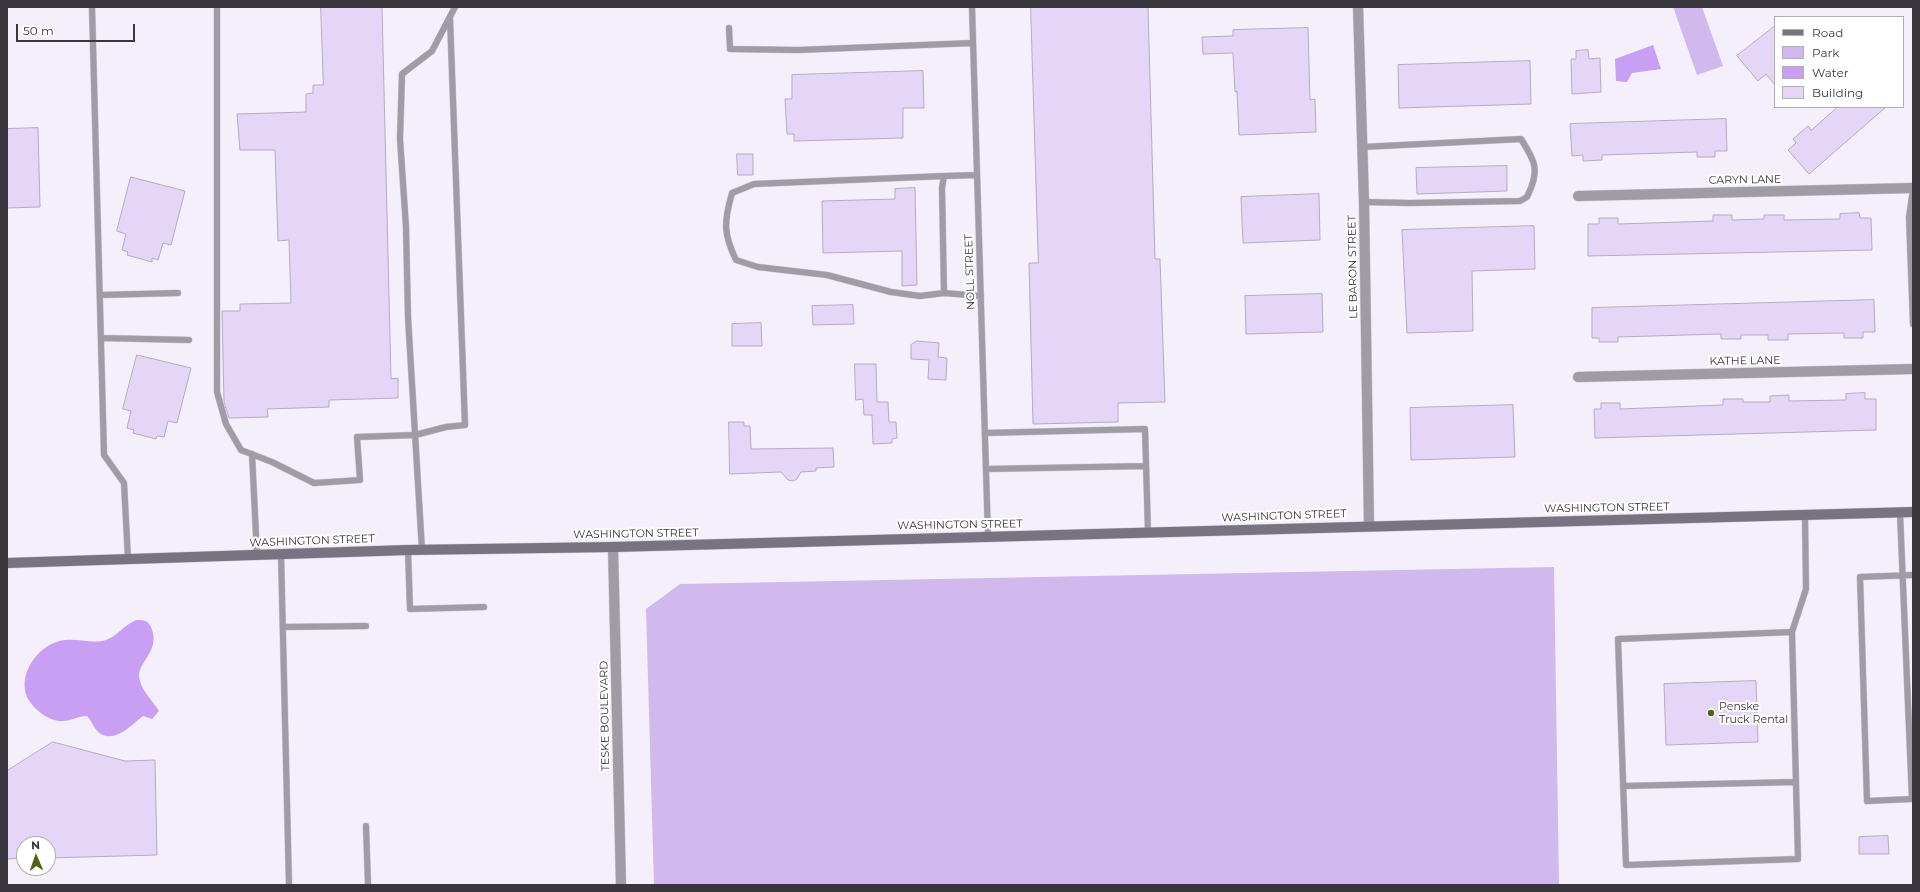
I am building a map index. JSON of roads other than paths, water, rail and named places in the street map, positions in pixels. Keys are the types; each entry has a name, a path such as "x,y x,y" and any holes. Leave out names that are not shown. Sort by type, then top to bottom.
{"main road":[{"name":"WASHINGTON STREET","path":"7,563 408,550 613,547 1913,512"}],"street":[{"name":"LE BARON STREET","path":"1358,7 1364,202 1369,526"},
{"name":"CARYN LANE","path":"1578,196 1913,189"},
{"name":"KATHE LANE","path":"1578,377 1913,369"},
{"name":"TESKE BOULEVARD","path":"613,547 621,885"}],"lane":[{"path":"92,7 104,456 124,483 128,559"},
{"path":"217,7 217,392 226,424 241,450 272,462 314,483 360,480 357,437 415,435 446,427 465,425 450,18"},
{"path":"422,550 408,317 406,228 400,139 402,74 432,51 455,7"},
{"name":"NOLL STREET","path":"972,7 988,537"},
{"path":"729,28 730,49 798,50 973,43"},
{"path":"1362,147 1521,139 1536,165 1534,182 1528,197 1520,201 1410,203 1364,202"},
{"path":"977,175 754,184 732,193 726,214 727,242 736,260 758,267 827,275 892,292 920,296 944,293 981,296"},
{"path":"944,176 942,188 944,293"},
{"path":"1913,189 1909,217 1913,324"},
{"path":"100,295 178,293"},
{"path":"101,338 189,340"},
{"path":"985,434 1145,429 1148,532"},
{"path":"252,454 257,555"},
{"path":"986,469 1146,466"},
{"path":"1900,513 1902,575 1912,800 1867,801 1860,577 1902,575 1913,575"},
{"path":"1792,632 1618,639 1626,865 1798,859 1792,632 1806,589 1805,515"},
{"path":"408,550 410,609 484,607"},
{"path":"281,554 289,885"},
{"path":"283,627 366,626"},
{"path":"1623,786 1796,782"},
{"path":"366,826 368,885"}],"water":[{"path":"1653,45 1661,69 1632,73 1627,82 1616,81 1615,59"},
{"path":"136,620 143,620 147,622 151,627 153,635 152,649 142,665 139,676 144,690 159,711 152,719 143,716 122,732 110,736 98,732 87,716 66,721 58,721 42,714 33,706 27,697 25,678 27,671 35,657 44,649 49,645 66,640 96,642 106,640"}],"place":[{"name":"Penske Truck Rental","path":"1711,713"}]}
